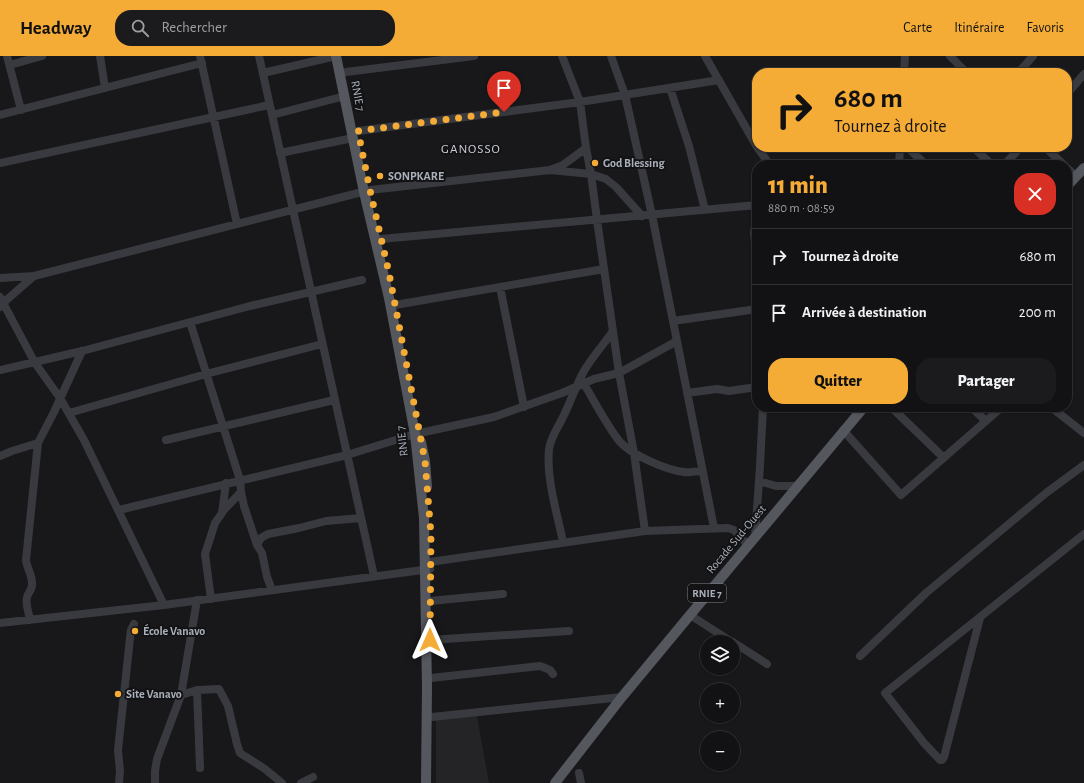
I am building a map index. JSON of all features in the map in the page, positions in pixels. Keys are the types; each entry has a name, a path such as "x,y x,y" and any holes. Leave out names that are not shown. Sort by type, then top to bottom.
{"main road":[{"name":"RNIE 7","path":"336,56 355,135 417,434 425,461 431,534 428,567 426,783"},
{"name":"RNIE 7","path":"343,56 355,135"},
{"path":"1072,180 1084,168"},
{"name":"RNIE 7","path":"367,191 381,239 395,305 417,434"},
{"name":"Rocade Sud-Ouest","path":"554,783 622,697 860,412"},
{"name":"RNIE 7","path":"428,567 430,601 432,783"}],"street":[{"path":"7,56 21,110"},
{"path":"10,64 42,56"},
{"path":"100,56 106,88"},
{"path":"259,56 374,576"},
{"path":"263,74 336,56"},
{"path":"346,72 409,60 474,56"},
{"path":"562,56 580,102 586,148 592,174 597,220 619,373 634,453 645,531"},
{"path":"611,56 625,95 652,215 714,528"},
{"path":"705,56 752,138"},
{"path":"904,68 905,56"},
{"path":"950,56 962,68"},
{"path":"1022,68 1032,56"},
{"path":"0,115 106,88 201,59 237,224"},
{"path":"1072,88 1084,74"},
{"path":"280,153 355,135 719,80"},
{"path":"670,88 689,146 705,210"},
{"path":"272,115 345,96"},
{"path":"0,163 269,106"},
{"path":"550,170 563,165 586,148"},
{"path":"912,152 921,160"},
{"path":"978,152 987,160"},
{"path":"1009,160 1016,152"},
{"path":"1050,152 1059,160"},
{"path":"0,278 34,276 367,191 550,170 592,174 611,182 642,216"},
{"path":"1072,172 1076,176"},
{"path":"381,239 752,206"},
{"path":"395,305 604,269"},
{"path":"34,276 1,303 35,363 60,398 84,440 164,605"},
{"path":"0,370 82,351 250,306 362,280"},
{"path":"500,287 524,407"},
{"path":"673,321 752,310"},
{"path":"190,322 240,480 241,492 257,545 262,553 267,577 272,590"},
{"path":"563,542 551,482 549,451 552,438 586,369 613,331"},
{"path":"119,510 347,455 417,434 494,417 524,407 580,383 619,373 677,342"},
{"path":"69,413 206,374 322,344"},
{"path":"30,620 27,598 32,585 26,560 38,443 82,351"},
{"path":"580,383 620,442 634,453 652,462 678,471 702,471"},
{"path":"687,393 717,389 729,391 752,387"},
{"path":"166,440 334,400"},
{"path":"0,623 164,605 374,576 563,542 645,531 728,528 734,530 751,541 759,481 763,412"},
{"path":"896,412 944,458"},
{"path":"977,412 986,421"},
{"path":"844,430 901,495 996,412"},
{"path":"1057,412 1084,433"},
{"path":"0,456 38,443"},
{"path":"860,656 926,593 1046,493 1084,465"},
{"path":"759,481 776,486 797,486"},
{"path":"222,513 226,484"},
{"path":"211,599 205,554 215,523 241,492"},
{"path":"257,545 261,538 268,534 326,521 361,518"},
{"path":"980,618 944,757 940,760 924,743 886,694 980,618 1084,534"},
{"path":"430,601 503,594"},
{"path":"155,783 157,758 181,695 197,600"},
{"path":"690,615 722,635"},
{"path":"119,783 120,771 118,750 129,645 131,630 134,624"},
{"path":"430,640 569,631"},
{"path":"740,647 766,664"},
{"path":"431,678 540,666 550,670 553,674"},
{"path":"181,695 197,690 219,688 228,706 240,753 282,783"},
{"path":"197,690 200,768"},
{"path":"432,717 622,697"},
{"path":"579,773 582,783"},
{"path":"301,783 313,777"}],"shaded area":[{"path":"477,716 489,783 436,783 436,720"}],"place":[{"name":"God Blessing","path":"595,163"},
{"name":"SONPKARE","path":"380,176"},
{"name":"École Vanavo","path":"135,631"},
{"name":"Site Vanavo","path":"118,694"}],"district":[{"name":"GANOSSO","path":"471,148"}],"route":[{"path":"430,640 431,534 425,461 389,273 358,131 504,112"}]}
